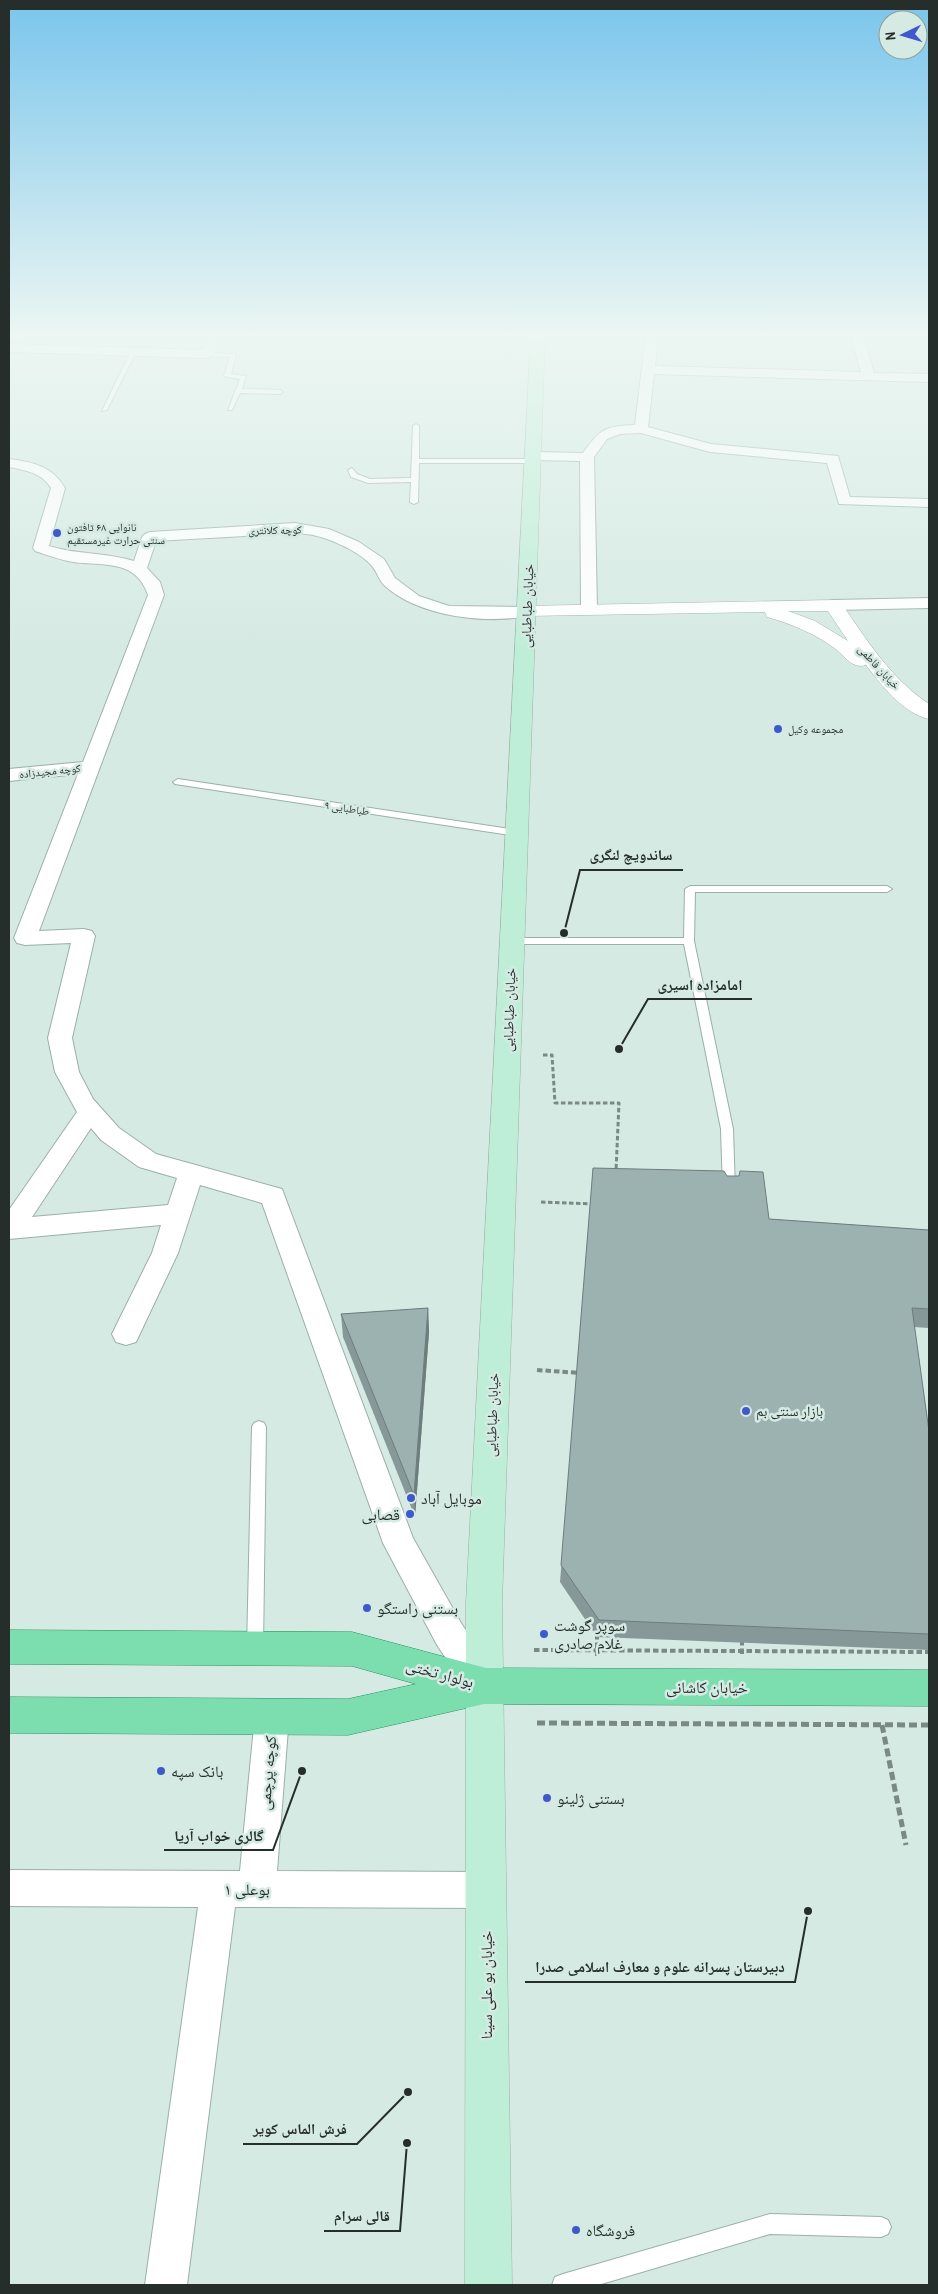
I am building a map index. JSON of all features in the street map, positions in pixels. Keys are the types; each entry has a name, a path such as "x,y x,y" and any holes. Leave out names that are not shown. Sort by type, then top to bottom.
{"main road":[{"name":"خیابان طباطبایی","path":"484,1686 484,1603 534,442"},
{"name":"بولوار تختی","path":"9,1647 352,1649 484,1686"},
{"name":"بولوار تختی","path":"9,1715 348,1717 484,1686"},
{"name":"خیابان کاشانی","path":"484,1686 929,1688"},
{"name":"خیابان بو علی سینا","path":"484,1686 488,2285"}],"street":[{"path":"589,608 586,457 597,442"},
{"path":"688,442 710,448 833,459 844,500 929,503"},
{"path":"533,458 586,457"},
{"path":"9,463 43,471 54,479 58,488 41,548 70,556 126,563 140,569 154,584 156,595 91,766 17,939 84,936 60,1038 67,1072 84,1104 110,1134 148,1161 273,1196 399,1543 449,1634 484,1686"},
{"name":"کوچه کلانتری","path":"140,569 150,537 295,528 329,534 353,545 378,562 389,581 413,599 447,611 501,613 526,611"},
{"path":"834,605 929,603"},
{"name":"خیابان فاطمی","path":"526,611 589,608 834,605 858,644 913,703 929,713"},
{"name":"خیابان فاطمی","path":"752,607 789,617 844,644 904,706 929,722"},
{"name":"کوچه مجیدزاده","path":"9,775 91,766"},
{"path":"9,1229 90,1111"},
{"path":"126,1334 165,1253 191,1173"},
{"path":"9,1229 178,1214"},
{"name":"کوچه پرچمی","path":"257,1889 272,1716"},
{"name":"بوعلی ۱","path":"9,1888 485,1890"},
{"path":"166,2285 219,1889"}],"lane":[{"path":"414,502 416,442"},
{"path":"415,461 533,458"},
{"path":"352,470 354,475 365,478 368,481 414,480"},
{"name":"طباطبایی ۹","path":"178,782 517,834"},
{"path":"729,1190 727,1129 689,941 690,889 887,889"},
{"path":"512,941 689,941"},
{"path":"255,1649 259,1426"},
{"path":"563,2285 770,2224 881,2227"}],"path":[{"path":"544,1055 552,1055 555,1103 619,1103 616,1178"},
{"path":"541,1202 596,1205"},
{"path":"537,1370 585,1373"},
{"path":"597,1637 598,1627"},
{"path":"742,1633 742,1643"},
{"path":"534,1650 929,1652"},
{"path":"537,1723 929,1725"},
{"path":"882,1726 906,1845"}],"building":[{"name":"بازار سنتی بم","path":"593,1168 724,1171 727,1176 739,1176 740,1171 763,1172 769,1219 929,1230 929,1309 912,1308 929,1431 929,1634 599,1620 561,1565"},
{"path":"428,1308 414,1495 341,1314"}],"place":[{"name":"نانوایی ۶۸ تافتون سنتی حرارت غیرمستقیم","path":"57,533"},
{"name":"مجموعه وکیل","path":"778,729"},
{"name":"ساندویچ لنگری","path":"564,933"},
{"name":"امامزاده اسیری","path":"619,1049"},
{"name":"بازار سنتی بم","path":"746,1411"},
{"name":"موبایل آباد","path":"411,1498"},
{"name":"قصابی","path":"410,1514"},
{"name":"بستنی راستگو","path":"367,1608"},
{"name":"سوپر گوشت غلام صادری","path":"544,1634"},
{"name":"بانک سپه","path":"161,1771"},
{"name":"گالری خواب آریا","path":"302,1771"},
{"name":"بستنی ژلینو","path":"547,1798"},
{"name":"دبیرستان پسرانه علوم و معارف اسلامی صدرا","path":"808,1911"},
{"name":"فرش الماس کویر","path":"408,2092"},
{"name":"قالی سرام","path":"407,2143"},
{"name":"فروشگاه","path":"576,2230"}]}
